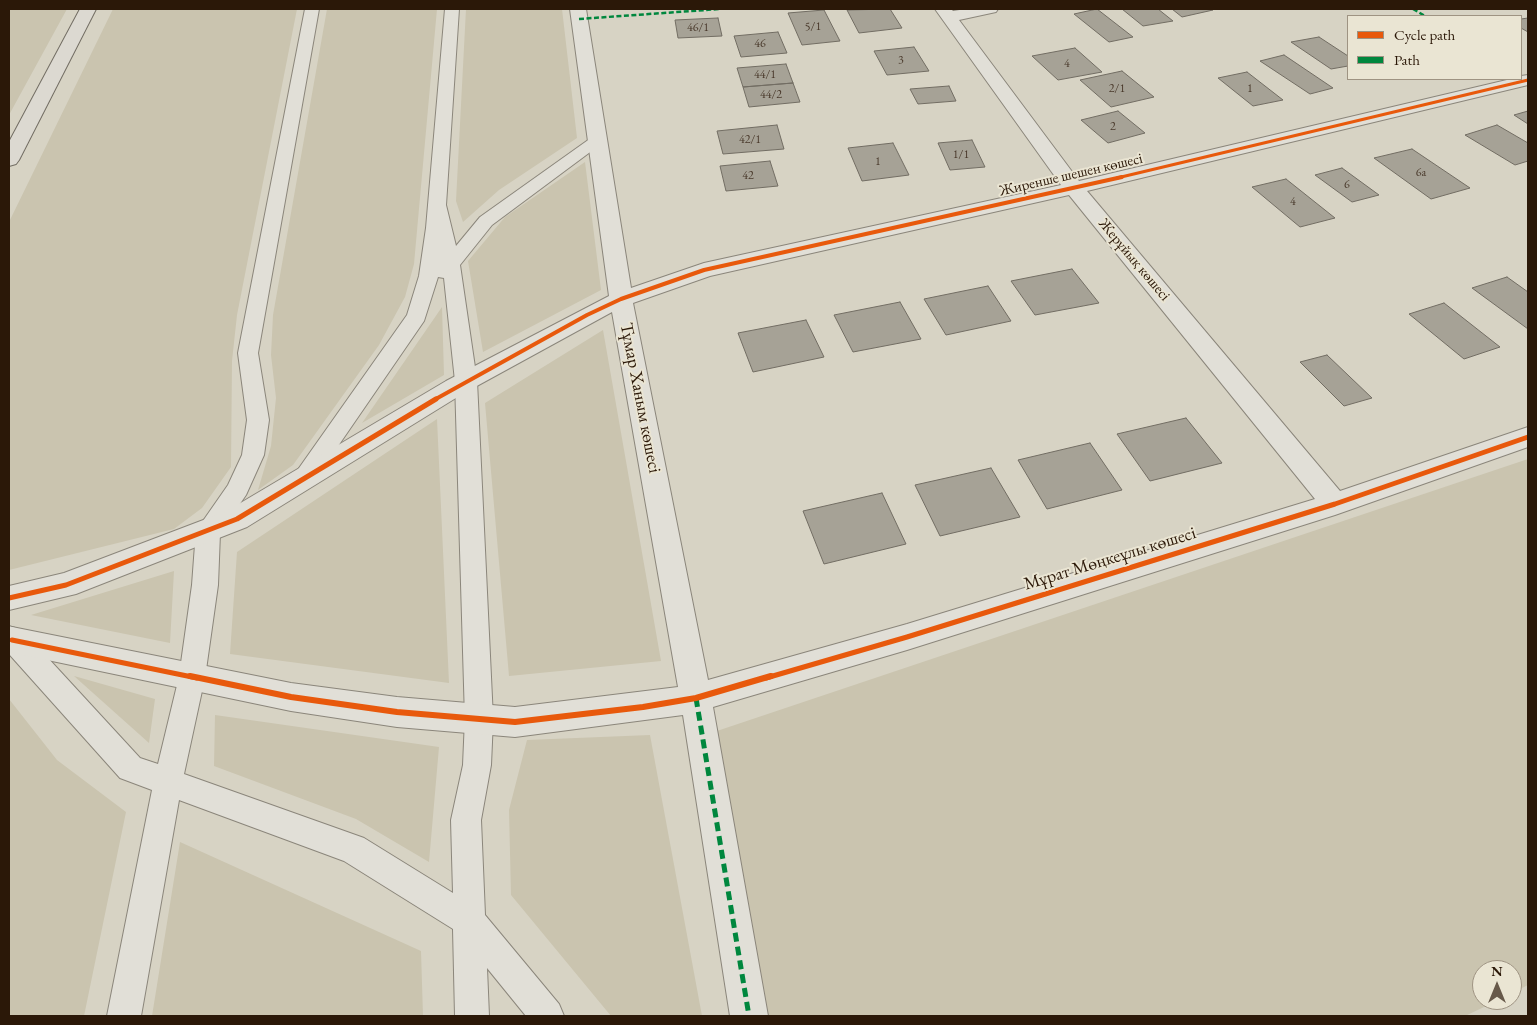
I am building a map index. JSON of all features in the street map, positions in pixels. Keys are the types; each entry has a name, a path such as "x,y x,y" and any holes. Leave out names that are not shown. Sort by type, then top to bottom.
{"highway":[{"path":"9,160 88,9"}],"street":[{"name":"Тұмар Ханым көшесі","path":"578,9 621,299 696,698 749,1016"},
{"path":"946,13 990,9"},
{"name":"Жерұйық көшесі","path":"946,13 1074,188 1335,504"},
{"name":"Жиренше шешен көшесі","path":"9,598 66,585 237,519 466,381 621,299 704,270 1074,188 1528,80"},
{"name":"Мұрат Мөңкеұлы көшесі","path":"10,639 291,697 397,712 515,722 643,707 696,698 907,637 1335,504 1528,437"}],"lane":[{"path":"124,1016 168,782 192,677 205,585 208,531 238,489 253,455 258,420 248,353 312,9"},
{"path":"417,316 428,276 436,205 452,9"},
{"path":"304,478 417,316 450,262 486,221 536,183 597,141"},
{"path":"436,205 450,262 466,381 479,719 477,765 466,820 472,1016"},
{"path":"10,639 38,665 130,768 353,850 468,920 547,1016"}],"shaded area":[{"path":"9,9 67,9 9,115"},
{"path":"113,9 297,9 237,315 232,361 231,467 202,508 174,529 9,570 9,222"},
{"path":"327,9 437,9 414,264 405,297 379,345 293,465 258,490 271,446 276,398 271,355 273,315"},
{"path":"466,9 562,9 577,138 499,190 463,222 456,201"},
{"path":"585,162 601,290 483,352 468,261 505,217"},
{"path":"442,307 444,375 362,423"},
{"path":"603,330 661,661 509,676 485,403"},
{"path":"437,419 449,683 230,654 237,552"},
{"path":"1528,459 1528,985 1522,988 1522,960 1472,960 1472,1010 1478,1010 1465,1016 749,1016 702,736"},
{"path":"174,571 170,643 31,615"},
{"path":"74,676 155,699 149,743"},
{"path":"9,699 57,760 126,812 84,1016 9,1016"},
{"path":"215,715 439,747 429,862 356,819 214,766"},
{"path":"650,735 702,1016 611,1016 511,895 509,810 527,740"},
{"path":"180,842 421,951 423,1016 152,1016"}],"building":[{"path":"890,9 902,28 859,33 847,10"},
{"path":"1097,9 1133,37 1109,42 1074,14"},
{"path":"1122,9 1158,9 1173,21 1143,26"},
{"path":"1172,9 1211,9 1213,10 1182,17"},
{"path":"824,10 840,41 802,45 788,13"},
{"path":"718,18 722,36 678,38 675,20"},
{"path":"1528,18 1528,32 1522,29 1522,19"},
{"path":"778,32 787,53 741,57 734,36"},
{"path":"1319,37 1347,55 1347,66 1331,69 1291,42"},
{"path":"914,47 929,71 887,75 874,51"},
{"path":"1075,48 1102,72 1058,80 1032,56"},
{"path":"1284,55 1333,88 1310,94 1260,61"},
{"path":"786,64 793,83 743,87 737,68"},
{"path":"1122,71 1154,97 1111,107 1080,80"},
{"path":"1247,72 1283,100 1253,106 1218,78"},
{"path":"793,83 800,102 749,107 743,87"},
{"path":"949,86 956,101 918,104 910,89"},
{"path":"1118,111 1145,133 1108,143 1081,120"},
{"path":"1528,111 1528,124 1514,115"},
{"path":"777,125 784,149 723,154 717,131"},
{"path":"1497,125 1528,143 1528,161 1515,165 1465,135"},
{"path":"972,140 985,167 950,170 938,143"},
{"path":"893,143 909,175 862,181 848,148"},
{"path":"1412,149 1470,188 1431,199 1374,158"},
{"path":"770,161 778,186 726,191 720,166"},
{"path":"1342,168 1379,195 1352,202 1315,175"},
{"path":"1286,179 1335,218 1300,227 1252,187"},
{"path":"1072,269 1099,303 1035,315 1011,281"},
{"path":"1507,277 1528,292 1528,329 1472,288"},
{"path":"988,286 1011,321 946,335 924,299"},
{"path":"900,302 921,339 853,352 834,315"},
{"path":"1444,303 1500,347 1464,359 1409,314"},
{"path":"806,320 824,357 753,372 738,333"},
{"path":"1327,355 1372,398 1344,406 1300,362"},
{"path":"1186,418 1222,463 1150,481 1117,434"},
{"path":"1090,443 1122,490 1047,509 1018,460"},
{"path":"991,468 1020,517 940,536 915,485"},
{"path":"882,493 906,544 824,564 803,511"}],"marked path":[{"path":"579,19 720,9"},
{"path":"1413,9 1423,15"},
{"path":"696,698 749,1016"}],"cycle path":[{"path":"9,598 66,585 237,519 455,387 587,315 621,299 704,270 1074,188 1528,80"},
{"path":"12,640 291,697 397,712 515,722 643,707 696,698 907,637 1335,504 1528,437"}]}
